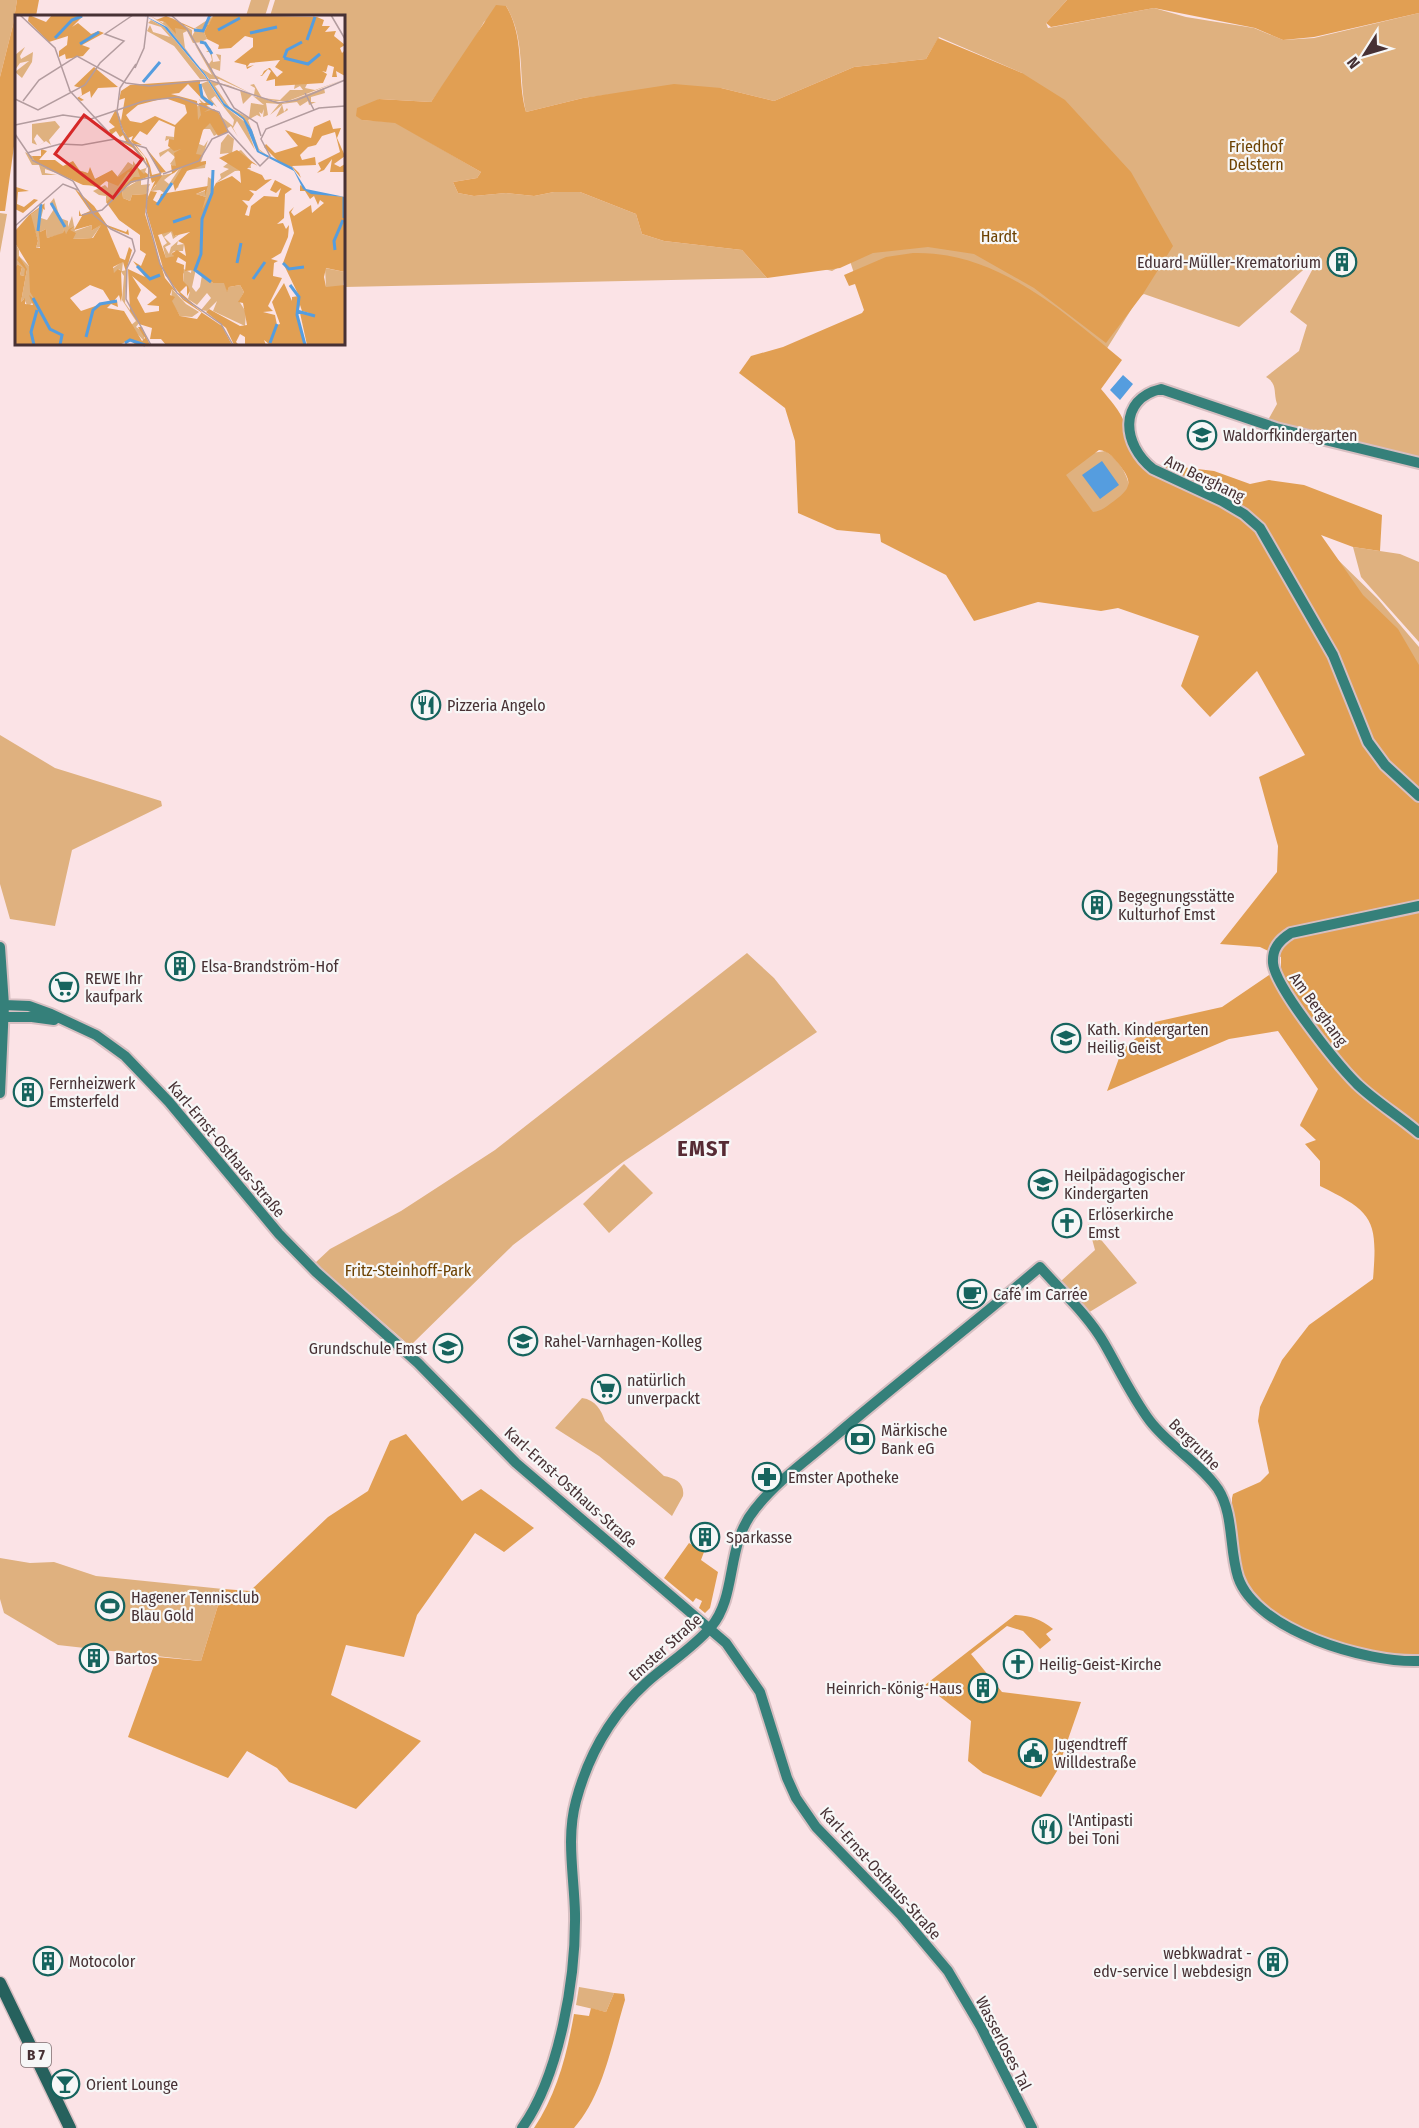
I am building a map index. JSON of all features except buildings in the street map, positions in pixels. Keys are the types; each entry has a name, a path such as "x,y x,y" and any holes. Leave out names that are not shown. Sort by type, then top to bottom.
{"main road":[{"name":"B 7","path":"0,1983 70,2128"}],"street":[{"name":"Am Berghang","path":"1419,463 1275,429 1161,388 1146,395 1137,405 1129,423 1130,439 1142,460 1153,469 1244,514 1260,528 1333,655 1368,742 1385,765 1419,796"},
{"name":"Am Berghang","path":"1419,906 1291,933 1276,946 1273,962 1281,983 1357,1084 1419,1133"},
{"path":"0,947 4,1005 0,1093"},
{"name":"Karl-Ernst-Osthaus-Straße","path":"4,1005 29,1006 96,1035 133,1064 190,1127 254,1206 309,1265 418,1363 516,1463 710,1628 737,1656 760,1692 787,1778 811,1821 901,1915 948,1971"},
{"name":"Karl-Ernst-Osthaus-Straße","path":"4,1017 32,1017 63,1021"},
{"name":"Emster Straße","path":"522,2128 543,2090 564,2015 575,1914 571,1830 586,1769 602,1736 628,1701 710,1628 722,1609 744,1522 760,1502 842,1430 1040,1267"},
{"name":"Bergruthe","path":"1040,1267 1103,1342 1114,1364 1151,1422 1217,1489 1227,1510 1235,1562 1243,1589 1259,1608 1313,1639 1358,1655 1419,1661"},
{"name":"Wasserloses Tal","path":"948,1971 981,2027 1032,2128"}],"green space":[{"path":"0,0 17,0 0,77"},
{"path":"17,0 39,0 36,15 15,15 15,139 5,211 0,211 0,77"},
{"path":"251,0 270,0 265,15 246,15"},
{"name":"Friedhof Delstern","path":"275,0 1067,0 1046,23 1048,28 1154,8 1186,17 1254,28 1283,40 1314,38 1419,13 1419,459 1268,420 1277,404 1274,385 1266,377 1299,351 1307,325 1290,312 1320,255 1239,327 1144,294 1139,297 1106,350 1097,389 1070,471 1092,453 1105,451 1120,466 1129,486 1334,556 1378,599 1419,647 1419,1376 1378,1251 1375,1226 1329,1141 1300,1126 1339,1085 1277,878 1311,758 1259,666 1204,635 884,532 798,442 780,351 867,313 850,261 832,271 820,268 780,107 1022,73 939,37 926,59 854,67 774,101 721,88 622,93 583,98 526,112 519,44 506,6 484,22 467,52 431,102 379,99 362,120 395,122 481,172 477,178 453,182 458,193 474,196 506,193 534,196 554,192 580,192 636,214 642,234 664,241 742,250 767,278 345,287 345,15 270,15"},
{"path":"1067,0 1419,0 1419,13 1314,37 1283,40 1255,28 1154,8 1051,27 1046,23"},
{"path":"496,5 506,6 516,31 526,112 583,98 674,84 721,88 774,101 854,67 926,59 938,38 1022,73 1065,100 1131,172 1173,246 1143,294 1106,343 1034,288 974,254 928,247 873,253 840,268 767,278 742,250 664,241 642,234 636,214 580,192 554,192 534,196 506,193 474,196 458,193 453,182 477,178 481,172 395,123 362,120 356,116 357,108 379,99 431,102"},
{"path":"0,213 7,214 0,253"},
{"name":"Hardt","path":"913,253 944,255 973,262 1026,287 1075,322 1122,360 1101,389 1123,419 1126,426 1127,443 1132,454 1159,476 1165,465 1214,471 1250,484 1269,480 1304,485 1382,515 1380,551 1353,547 1321,535 1363,595 1398,629 1419,665 1419,1656 1369,1654 1308,1632 1262,1607 1247,1588 1238,1564 1232,1498 1233,1494 1260,1482 1269,1473 1258,1421 1260,1407 1282,1360 1309,1325 1373,1279 1374,1243 1368,1220 1351,1203 1320,1186 1320,1161 1305,1144 1316,1140 1300,1125 1318,1089 1278,1031 1229,1039 1107,1091 1122,1050 1155,1022 1222,1007 1281,967 1281,957 1260,947 1220,944 1277,872 1278,846 1259,777 1305,755 1257,671 1210,717 1181,686 1199,636 1118,608 1101,611 1038,602 974,621 946,575 881,542 880,534 837,530 798,513 795,441 785,408 739,373 751,356 783,347 862,313 864,310 855,284 849,286 844,275 886,257","holes":["1099,450 1110,454 1118,463 1128,479 1128,484 1125,492 1104,508 1093,512 1066,475"]},
{"path":"1353,547 1400,554 1419,562 1419,642 1361,577"},
{"path":"0,735 55,768 161,801 162,806 72,850 55,926 10,919 0,884"},
{"name":"Fritz-Steinhoff-Park","path":"747,953 774,978 817,1032 623,1162 513,1245 410,1346 315,1263 330,1249 401,1211 495,1150"},
{"path":"624,1164 653,1193 609,1233 583,1204"},
{"path":"1088,1224 1137,1283 1083,1316 1059,1288 1061,1281 1095,1250"},
{"path":"582,1398 594,1403 600,1409 605,1421 664,1476 681,1484 683,1496 672,1516 599,1456 555,1428"},
{"path":"406,1434 462,1501 481,1489 534,1528 504,1552 475,1533 417,1615 404,1657 346,1645 331,1695 421,1741 356,1809 289,1782 277,1768 247,1751 228,1778 128,1737 157,1657 201,1661 223,1589 250,1591 328,1517 368,1491 390,1441"},
{"path":"689,1543 704,1552 701,1560 718,1572 710,1608 705,1613 699,1608 702,1601 696,1598 693,1602 664,1578"},
{"name":"Hagener Tennisclub Blau Gold","path":"0,1558 30,1563 54,1562 96,1576 223,1589 201,1661 58,1645 4,1613 0,1599"},
{"path":"1015,1615 1036,1619 1053,1629 1046,1634 1051,1640 1040,1649 1023,1631 1007,1626 971,1654 1002,1692 1081,1702 1057,1771 1041,1797 983,1773 968,1761 971,1721 925,1685"},
{"path":"579,1987 614,1993 606,2012 576,2005"},
{"path":"614,1993 624,1994 625,2000 606,2067 593,2100 574,2128 534,2128 555,2088 574,2014 589,2016 591,2008 606,2012"}],"water":[{"path":"1123,375 1133,384 1120,400 1110,390"},
{"path":"1102,461 1119,485 1100,499 1082,475"}],"place":[{"name":"Eduard-Müller-Krematorium","path":"1342,262"},
{"name":"Waldorfkindergarten","path":"1202,435"},
{"name":"Pizzeria Angelo","path":"426,705"},
{"name":"Begegnungsstätte Kulturhof Emst","path":"1097,905"},
{"name":"Elsa-Brandström-Hof","path":"180,966"},
{"name":"REWE Ihr kaufpark","path":"64,987"},
{"name":"Kath. Kindergarten Heilig Geist","path":"1066,1038"},
{"name":"Fernheizwerk Emsterfeld","path":"28,1092"},
{"name":"Heilpädagogischer Kindergarten","path":"1043,1184"},
{"name":"Erlöserkirche Emst","path":"1067,1223"},
{"name":"Café im Carrée","path":"972,1294"},
{"name":"Rahel-Varnhagen-Kolleg","path":"523,1341"},
{"name":"Grundschule Emst","path":"448,1348"},
{"name":"natürlich unverpackt","path":"606,1389"},
{"name":"Märkische Bank eG","path":"860,1439"},
{"name":"Emster Apotheke","path":"767,1477"},
{"name":"Sparkasse","path":"705,1537"},
{"name":"Hagener Tennisclub Blau Gold","path":"110,1606"},
{"name":"Bartos","path":"94,1658"},
{"name":"Heilig-Geist-Kirche","path":"1018,1664"},
{"name":"Heinrich-König-Haus","path":"983,1688"},
{"name":"Jugendtreff Willdestraße","path":"1033,1753"},
{"name":"l'Antipasti bei Toni","path":"1047,1829"},
{"name":"Motocolor","path":"48,1961"},
{"name":"webkwadrat - edv-service | webdesign","path":"1273,1962"},
{"name":"Orient Lounge","path":"65,2084"}],"district":[{"name":"EMST","path":"704,1148"}]}
